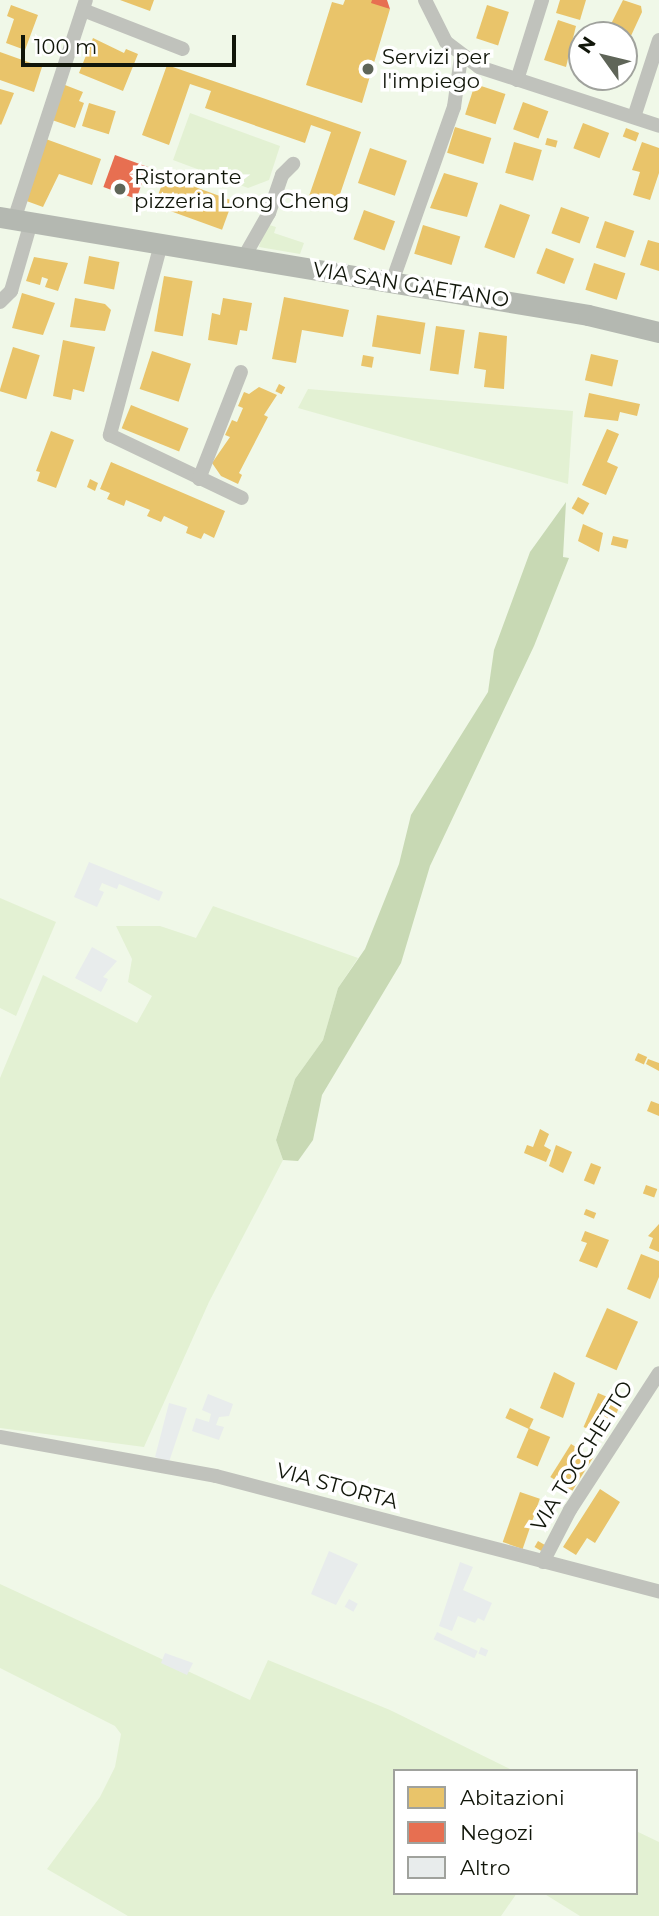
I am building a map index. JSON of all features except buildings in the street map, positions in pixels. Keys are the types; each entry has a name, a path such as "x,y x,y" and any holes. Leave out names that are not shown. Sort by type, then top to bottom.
{"street":[{"path":"425,0 437,30 461,57 517,79 659,126"},
{"path":"517,79 542,0"},
{"path":"0,302 11,291 15,220 84,5 183,49"},
{"path":"634,117 659,40"},
{"path":"392,282 447,131 461,57"},
{"path":"244,257 270,213 282,175 293,164"},
{"name":"VIA SAN GAETANO","path":"15,220 588,315 659,331"},
{"path":"161,244 110,435 242,498"},
{"path":"199,479 241,372"},
{"name":"VIA TOCCHETTO","path":"543,1562 570,1510 659,1373"},
{"name":"VIA STORTA","path":"0,1437 216,1476 659,1591"}],"green space":[{"path":"190,113 280,146 269,180 248,188 173,160"},
{"path":"266,224 276,227 274,233 304,243 300,254 259,247"},
{"path":"308,389 573,411 568,484 298,408"},
{"path":"566,502 563,557 569,558 534,646 430,866 401,963 322,1095 313,1140 298,1161 283,1160 276,1140 295,1079 323,1040 338,988 365,949 399,864 411,815 488,692 494,650 530,552"},
{"path":"0,898 56,922 16,1016 0,1008"},
{"path":"213,906 358,958 338,988 323,1040 295,1079 276,1140 283,1160 209,1302 144,1447 0,1428 0,1078 43,975 137,1023 152,996 128,982 132,959 116,926 160,926 196,938"},
{"path":"0,1584 250,1700 268,1660 390,1710 510,1769 393,1769 393,1895 516,1895 501,1916 128,1916 47,1869 100,1797 115,1767 121,1734 115,1726 0,1668"},
{"path":"638,1832 659,1842 659,1916 580,1916 546,1895 638,1895"}],"place":[{"name":"Servizi per l'impiego","path":"368,69"},
{"name":"Ristorante pizzeria Long Cheng","path":"120,189"}]}
